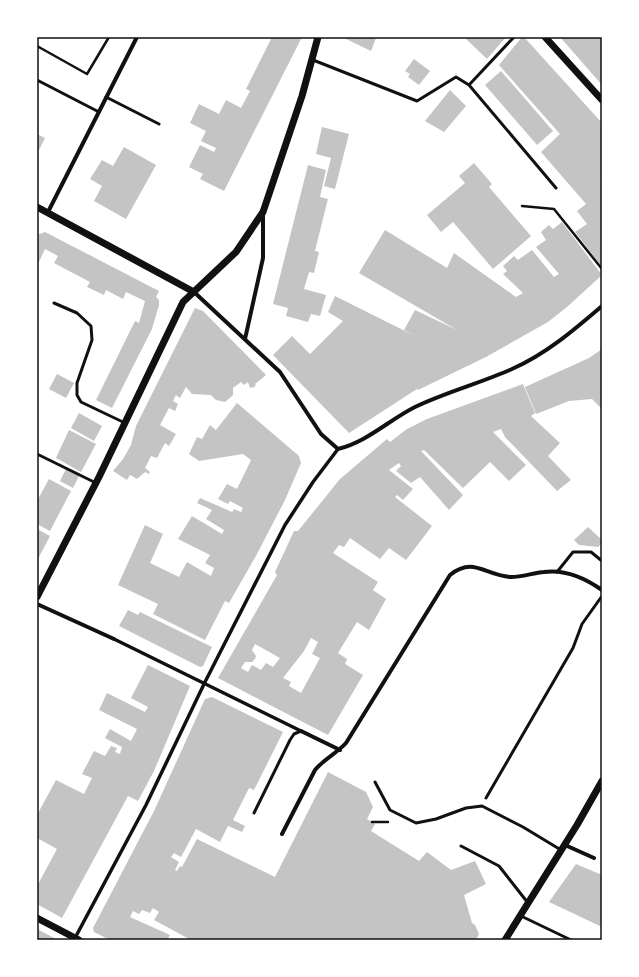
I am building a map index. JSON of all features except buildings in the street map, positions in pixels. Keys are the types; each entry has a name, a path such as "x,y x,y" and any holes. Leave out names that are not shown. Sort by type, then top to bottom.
{"street":[{"path":"48,212 137,37"},
{"path":"245,339 263,258 264,212 313,60 318,37"},
{"path":"545,37 602,100"},
{"path":"37,207 194,292 280,372 321,434 338,449"},
{"path":"37,597 96,483 184,302 236,252 264,212"},
{"path":"37,918 76,939 146,805 205,682 286,525 316,477 338,449 354,445 415,407 513,368 542,352 574,330 602,306"},
{"path":"282,834 315,770 322,762 340,750 346,743 450,575 464,566 496,575 512,577 546,572 557,572 577,576 602,590"},
{"path":"37,604 205,682 340,750"},
{"path":"505,940 529,904 602,782"},
{"path":"563,848 594,858"}],"lane":[{"path":"469,85 514,37"},
{"path":"313,60 417,101 456,76 469,85 556,188"},
{"path":"37,80 99,112"},
{"path":"106,97 159,124"},
{"path":"54,304 78,313 91,326 92,340 77,383 77,394 81,402 125,423"},
{"path":"37,454 96,483"},
{"path":"557,572 573,552 591,552 602,561"},
{"path":"486,798 574,648 582,624 602,596"},
{"path":"254,813 290,740 294,734 301,731"},
{"path":"375,782 390,810 416,823 436,819 466,808 482,806 563,848"},
{"path":"461,846 500,866 529,904"},
{"path":"521,916 570,940"}],"path":[{"path":"37,46 88,74 109,37"},
{"path":"522,206 554,209 602,269"},
{"path":"372,822 389,822"}]}
